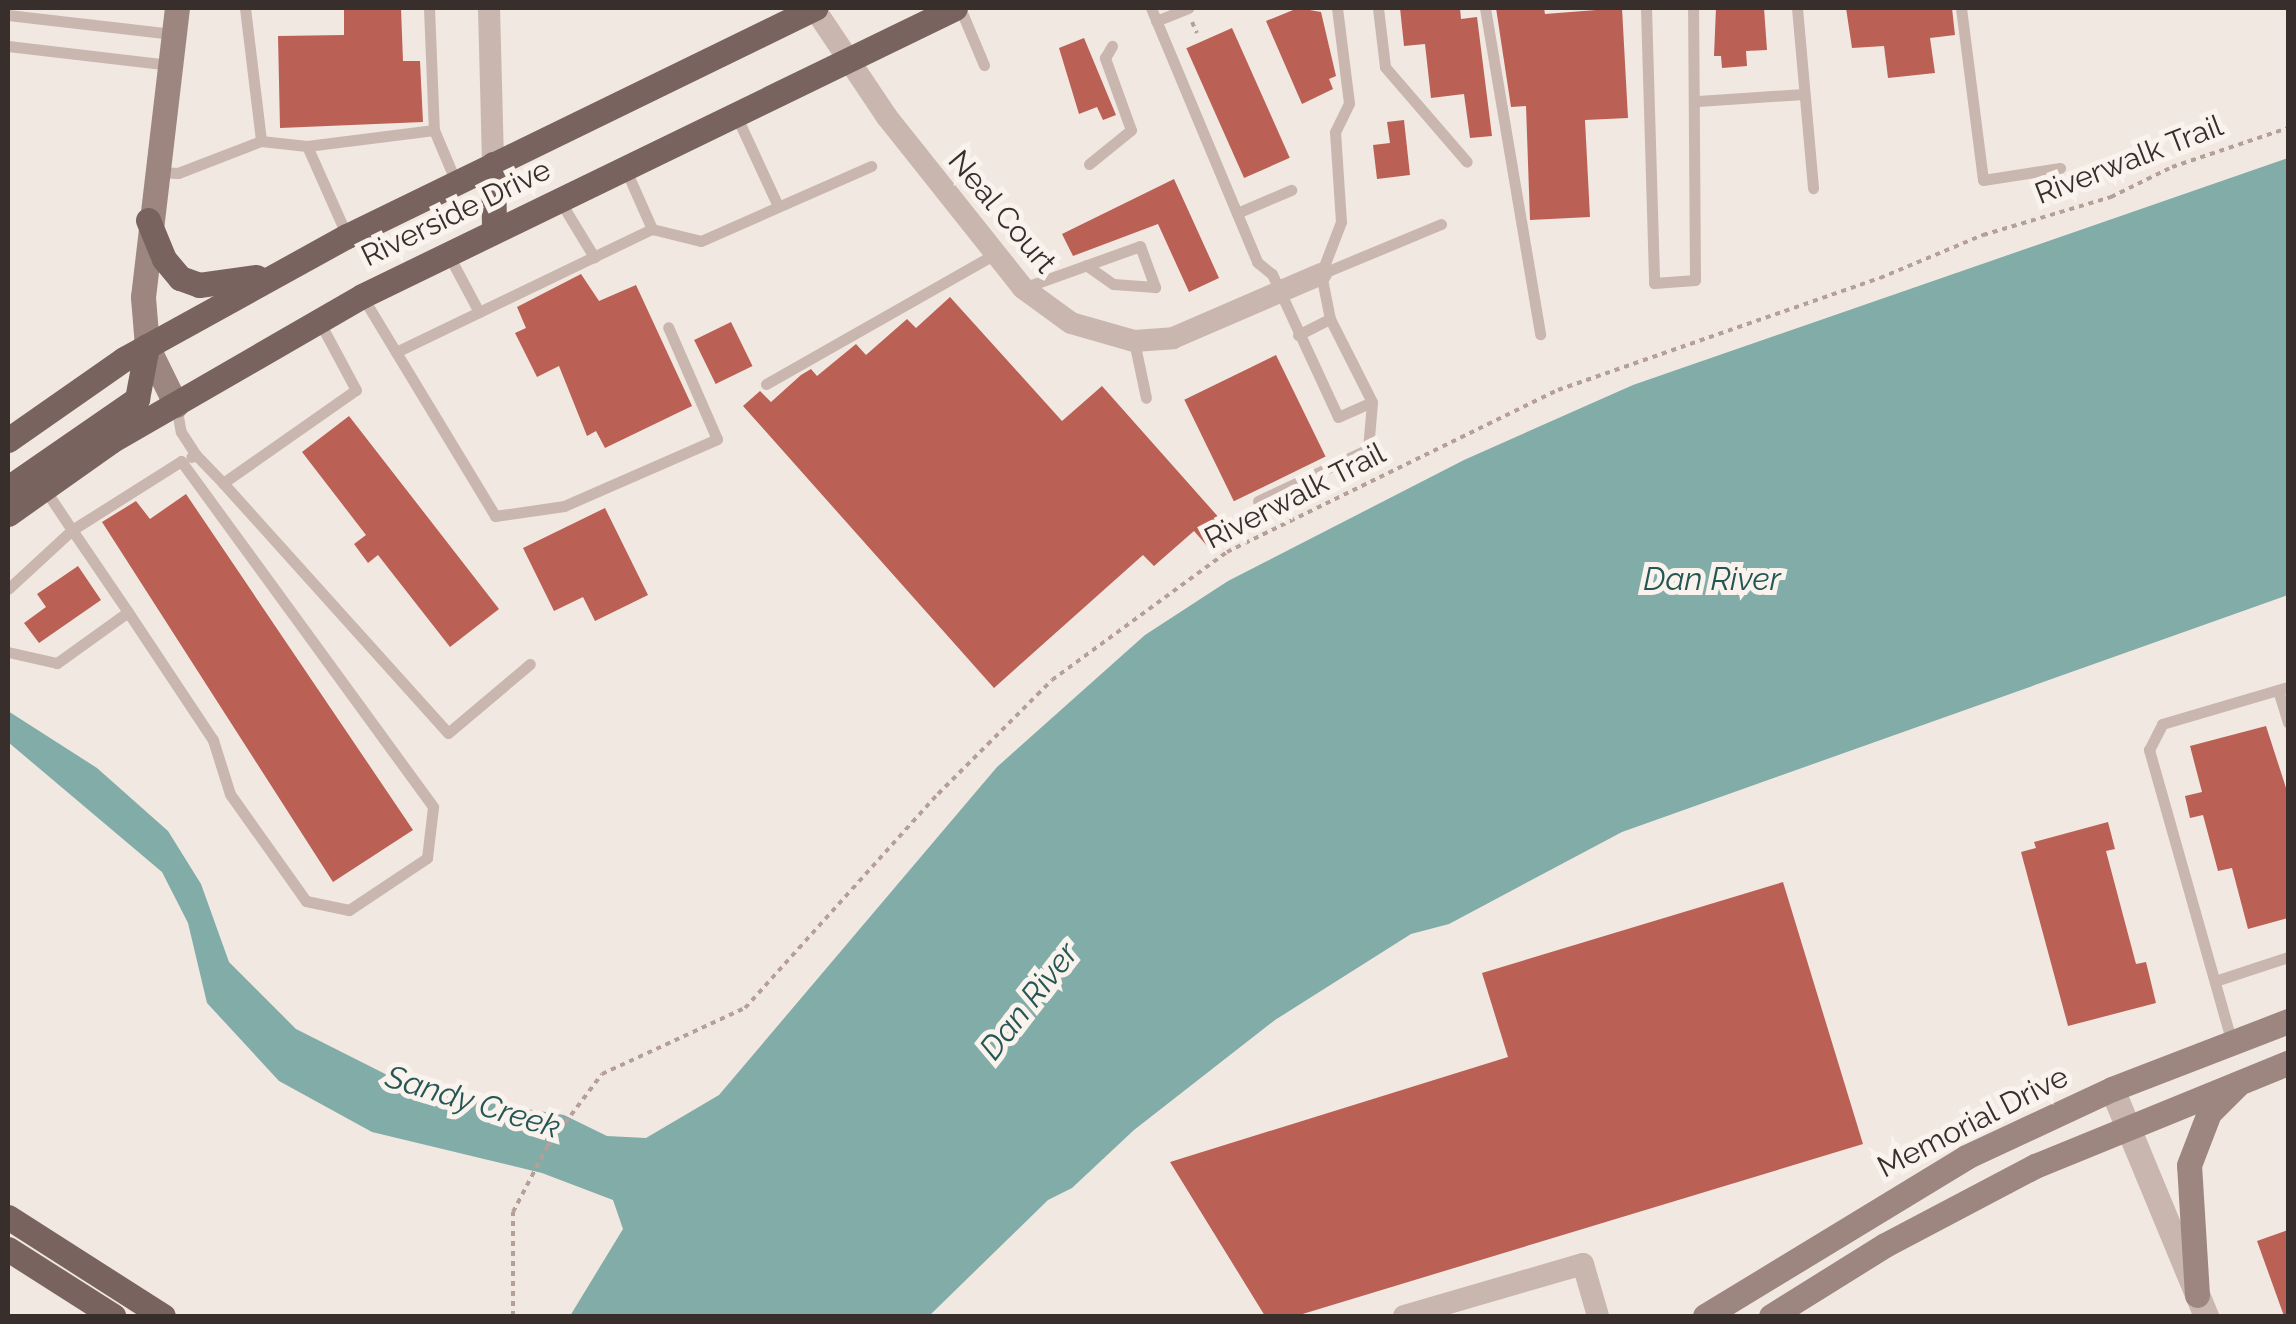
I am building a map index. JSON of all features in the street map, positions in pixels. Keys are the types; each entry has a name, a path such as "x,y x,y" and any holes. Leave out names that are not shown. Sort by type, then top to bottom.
{"main road":[{"path":"8,488 137,399 147,346 148,220 177,8"},
{"name":"Riverside Drive","path":"8,440 147,346 347,236 814,8"},
{"name":"Riverside Drive","path":"8,514 176,405 362,296 957,8"},
{"path":"493,164 494,229"},
{"path":"148,220 164,259 190,281 226,284 285,270"},
{"path":"147,346 176,405"},
{"name":"Memorial Drive","path":"1705,1316 1966,1157 2112,1089 2288,1021"},
{"path":"1772,1316 1960,1204 2127,1126 2288,1063"},
{"path":"2202,1306 2189,1165 2209,1114 2248,1076"},
{"path":"8,1218 163,1316"},
{"path":"8,1248 114,1316"}],"street":[{"path":"489,8 493,164"},
{"name":"Neal Court","path":"814,8 848,59 1022,288 1071,324 1134,341 1194,332 1321,274"},
{"path":"2112,1089 2202,1306"},
{"path":"1404,1316 1582,1264 1598,1316"}],"lane":[{"path":"244,8 261,141"},
{"path":"430,8 434,130 456,182"},
{"path":"957,8 984,65"},
{"path":"1151,8 1236,212 1338,417 1372,402"},
{"path":"1156,21 1188,8"},
{"path":"1258,501 1368,449 1372,402 1330,319 1321,274 1341,222 1336,132 1349,104 1337,8"},
{"path":"1378,8 1385,67 1467,162"},
{"path":"1485,8 1540,334"},
{"path":"1646,8 1654,284 1695,280 1690,146 1698,101 1693,8"},
{"path":"1797,8 1813,188"},
{"path":"1961,8 1983,180 2060,168"},
{"path":"8,14 173,34"},
{"path":"8,46 169,65"},
{"path":"1089,164 1131,130 1104,58 1112,46"},
{"path":"1698,101 1804,94"},
{"path":"735,113 777,204"},
{"path":"155,172 178,173 261,141 308,146 434,130"},
{"path":"308,146 347,236"},
{"path":"624,166 652,228"},
{"path":"396,352 652,228 701,242 777,204 871,166"},
{"path":"1236,212 1291,190"},
{"path":"558,198 594,257"},
{"path":"1321,274 1441,224"},
{"path":"1022,288 1086,265 1140,246 1154,287 1113,284 1086,265"},
{"path":"447,254 479,312"},
{"path":"766,384 995,254"},
{"path":"362,296 495,516 564,506 717,439 668,327"},
{"path":"1298,334 1330,319"},
{"path":"223,483 356,390 318,320"},
{"path":"1134,341 1146,398"},
{"path":"176,405 181,432 196,455 448,733 530,664"},
{"path":"8,590 72,530 196,455"},
{"path":"44,488 213,740 230,794 306,901 349,910 427,858 433,807 181,461"},
{"path":"8,652 56,663 128,612"},
{"path":"2232,1042 2149,750 2162,724 2283,688 2288,722"},
{"path":"2215,980 2288,957"}],"path":[{"name":"Riverwalk Trail","path":"513,1316 513,1212 527,1178 567,1116 602,1074 745,1008 938,794 1052,680 1246,541 1558,390 1880,278 1983,234 2111,197 2172,167 2288,128"}],"water":[{"name":"Dan River","path":"2288,158 2288,595 1622,832 1449,924 1411,934 1275,1020 1134,1130 1072,1188 1048,1200 929,1316 570,1316 623,1229 613,1200 542,1173 372,1132 279,1081 207,1003 188,923 162,872 8,742 8,711 97,768 168,831 201,884 229,962 296,1029 421,1092 564,1115 607,1136 646,1138 719,1095 997,767 1145,635 1228,581 1464,460 1633,385"}],"building":[{"path":"344,8 401,8 403,61 420,61 423,122 280,128 278,36 344,35"},
{"path":"1298,8 1321,12 1336,76 1329,79 1333,89 1302,104 1266,21"},
{"path":"1400,8 1460,8 1461,19 1477,17 1492,136 1470,138 1464,94 1431,98 1425,44 1404,46"},
{"path":"1496,8 1544,8 1545,14 1622,8 1628,118 1585,120 1590,217 1530,220 1526,106 1511,107"},
{"path":"1716,8 1764,8 1767,50 1746,51 1747,66 1722,68 1721,56 1714,56"},
{"path":"1846,8 1952,8 1955,35 1930,38 1935,73 1888,78 1884,46 1852,48"},
{"path":"1232,28 1290,158 1244,178 1186,48"},
{"path":"1084,38 1116,115 1103,120 1097,107 1079,114 1059,48"},
{"path":"1404,120 1410,175 1377,179 1373,145 1390,143 1387,122"},
{"path":"1174,179 1219,278 1189,292 1158,224 1073,256 1062,234"},
{"path":"581,274 599,301 636,285 692,406 605,448 596,431 587,436 559,366 537,377 515,333 526,328 517,307"},
{"path":"950,297 1062,421 1102,386 1229,529 1208,547 1194,531 1154,566 1143,555 994,688 743,406 760,391 771,402 801,375 811,369 817,376 856,344 866,355 907,319 916,328"},
{"path":"731,322 752,366 716,384 694,340"},
{"path":"1276,355 1326,457 1234,501 1184,400"},
{"path":"349,416 499,609 450,647 378,555 368,563 354,544 366,535 302,452"},
{"path":"186,494 413,830 333,882 102,522 136,501 150,519"},
{"path":"605,508 648,595 595,621 583,597 554,611 523,548"},
{"path":"78,566 101,600 39,643 24,623 46,607 37,594"},
{"path":"2266,726 2288,794 2288,918 2248,929 2232,868 2218,871 2203,815 2190,818 2185,796 2202,792 2190,746"},
{"path":"2108,822 2115,849 2106,851 2136,964 2146,962 2156,1003 2068,1026 2021,852 2036,848 2034,842"},
{"path":"1783,882 1863,1144 1296,1316 1265,1316 1170,1162 1508,1057 1482,973"},
{"path":"2288,1230 2288,1316 2284,1316 2257,1241"}],"water label":[{"name":"Sandy Creek","path":"473,1102"}]}
